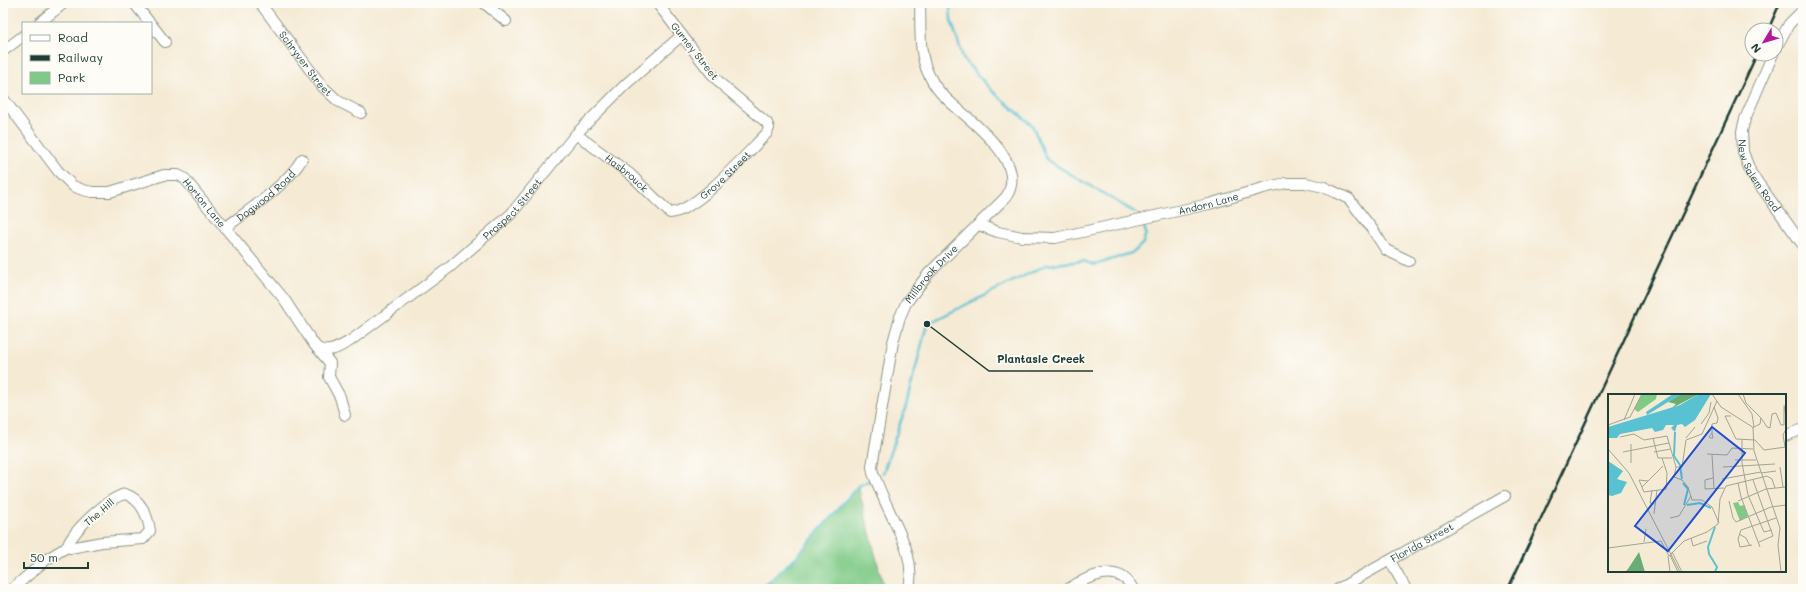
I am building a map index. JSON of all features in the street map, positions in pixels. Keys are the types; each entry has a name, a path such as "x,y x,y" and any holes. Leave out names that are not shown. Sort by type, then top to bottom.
{"street":[{"path":"40,22 64,3"},
{"path":"134,3 150,22"},
{"name":"Schryver Street","path":"260,3 322,86 338,101 361,113"},
{"path":"484,3 506,21"},
{"name":"Gurney Street","path":"657,3 711,73 721,84 761,116 769,128"},
{"name":"Millbrook Drive","path":"909,589 910,561 903,538 886,504 873,473 872,466 893,342 900,317 906,303 929,273 979,225 1010,191 1010,174 1008,166 999,150 988,135 938,91 924,65 920,3"},
{"path":"1784,33 1789,24 1803,10"},
{"path":"152,24 166,42"},
{"name":"Prospect Street","path":"317,348 322,350 335,349 350,341 450,267 511,214 576,134 626,84 682,35"},
{"path":"3,51 22,37"},
{"name":"New Salem Road","path":"1770,62 1742,130 1743,152 1751,173 1803,244"},
{"name":"Horton Lane","path":"3,98 58,171 74,186 83,190 100,193 120,189 164,175 178,175 191,184 284,299 317,348 330,363 329,377 340,397 345,415"},
{"name":"Grove Street","path":"674,213 684,208 710,189 767,133 769,128"},
{"name":"Hasbrouck","path":"576,134 630,174 646,188 667,212 674,213"},
{"name":"Dogwood Road","path":"226,228 287,179 298,167 302,159"},
{"name":"Andorn Lane","path":"979,225 998,232 1022,237 1055,238 1209,204 1263,188 1286,183 1305,184 1324,187 1349,199 1373,230 1386,250 1409,261"},
{"path":"1786,436 1803,429"},
{"name":"The Hill","path":"12,589 47,559 67,547 76,532 105,504 117,496 125,494 134,498 142,508 148,520 150,532 143,539 102,542 70,548 67,547"},
{"name":"Florida Street","path":"1338,589 1505,496"},
{"path":"1390,561 1406,589"},
{"path":"1068,589 1081,581 1109,573 1116,574 1127,580 1133,589"}],"green space":[{"path":"858,486 884,589 768,589 763,587 797,556"}],"waterway":[{"path":"950,3 951,20 964,60 991,90 1032,125 1047,160 1136,213"},
{"path":"883,473 906,406 927,324 1046,265 1083,261 1095,265 1134,252 1143,243 1146,233 1143,224"},
{"path":"761,589 797,556 858,486 869,481"}],"railway":[{"path":"1772,22 1780,3"},
{"path":"1508,589 1753,62"}],"place":[{"name":"Plantasie Creek","path":"927,324"}]}
